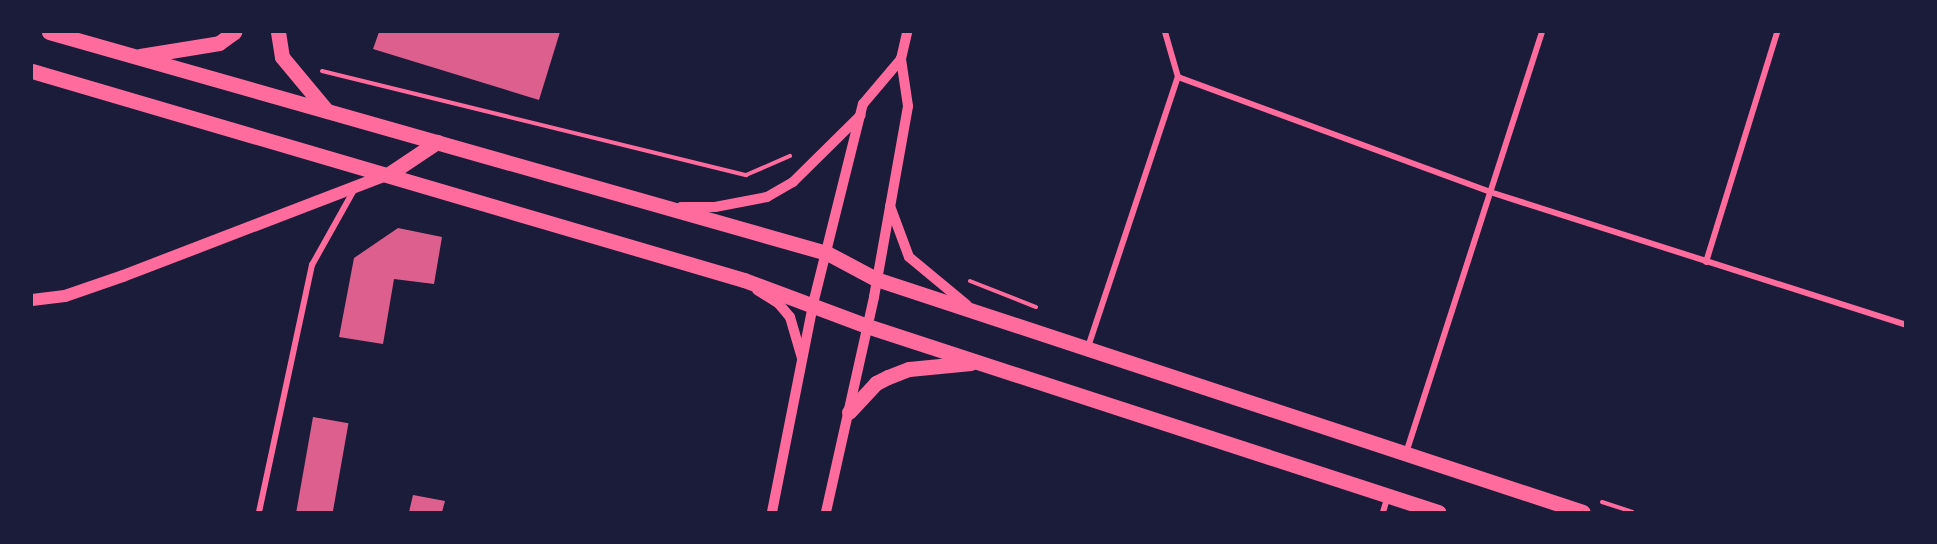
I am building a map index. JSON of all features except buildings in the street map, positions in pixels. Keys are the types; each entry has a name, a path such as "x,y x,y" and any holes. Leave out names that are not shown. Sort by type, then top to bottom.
{"main road":[{"path":"49,32 827,253 876,279 1583,513"},
{"path":"136,57 219,43 234,32"},
{"path":"278,32 282,57 327,111"},
{"path":"32,71 739,278 867,326 1438,513"},
{"path":"32,300 74,293 354,190 389,174 437,142"},
{"path":"849,412 876,383 888,377 909,369 977,362"}],"street":[{"path":"826,513 867,326 908,106 901,59 907,32"},
{"path":"1088,349 1178,77 1165,32"},
{"path":"1406,454 1542,32"},
{"path":"1706,262 1777,32"},
{"path":"772,513 813,304 863,104 901,59"},
{"path":"1178,77 1490,192 1905,325"},
{"path":"667,208 715,207 767,197 792,182 861,114"},
{"path":"259,513 312,265 354,190"},
{"path":"890,206 909,257 975,311"},
{"path":"739,278 778,304 790,317 802,360"},
{"path":"1383,513 1388,496"}]}
